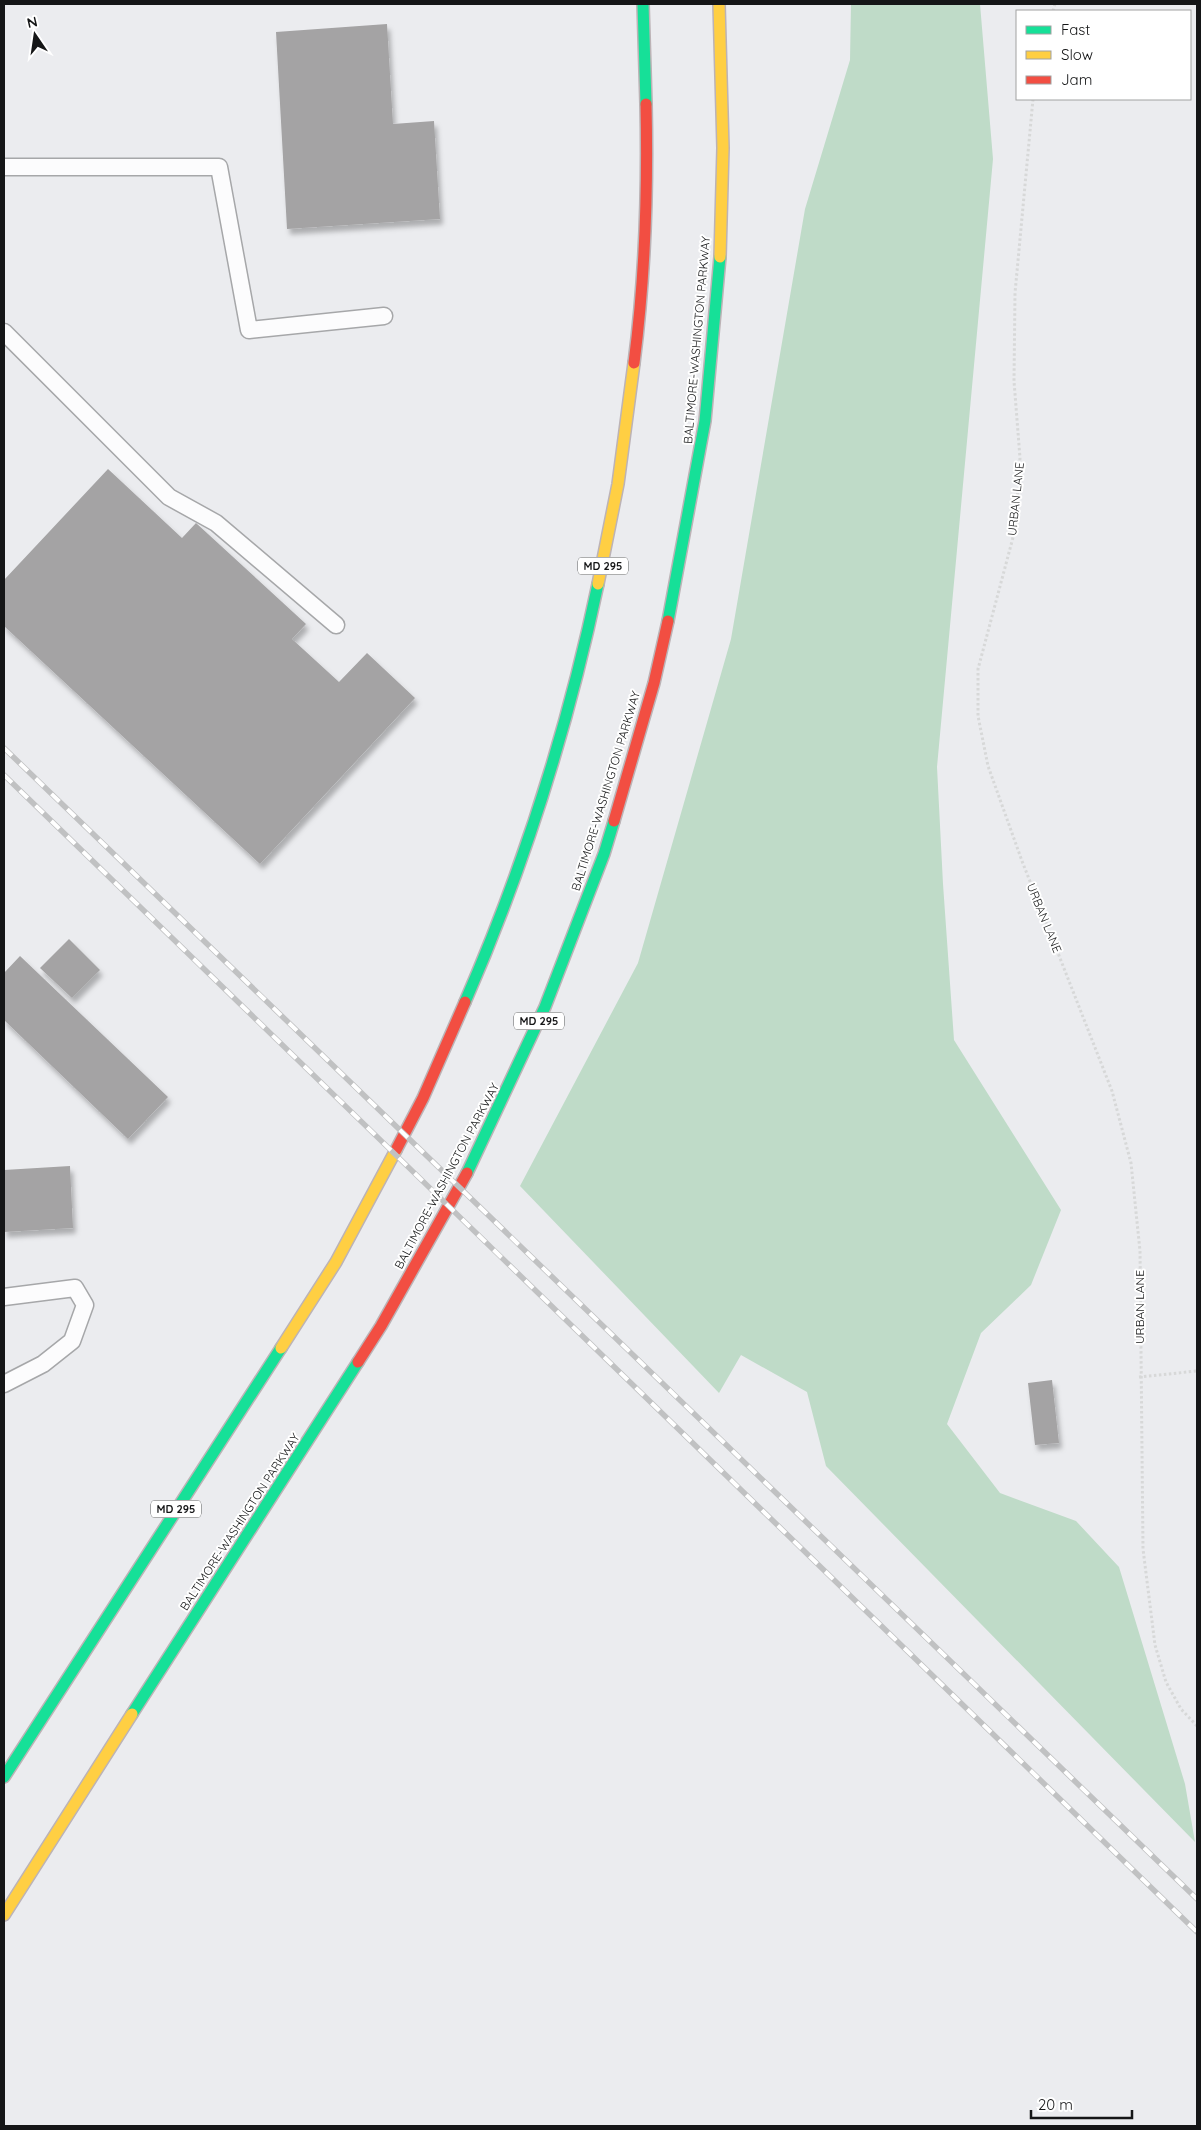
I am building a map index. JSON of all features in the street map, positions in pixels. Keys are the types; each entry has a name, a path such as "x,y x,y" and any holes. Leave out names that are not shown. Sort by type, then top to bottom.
{"highway":[{"name":"MD 295","path":"4,1777 349,1241 422,1100 487,952 525,853 574,691 595,604 625,437 636,341 646,202 648,117 644,4"},
{"name":"BALTIMORE-WASHINGTON PARKWAY","path":"4,1915 327,1412 419,1262 478,1153 507,1092 546,1007 578,926 604,854 654,683 675,590 705,421 721,240 723,148 719,4"}],"lane":[{"path":"4,167 219,167 249,330 384,316"},
{"path":"4,332 169,497 216,524 336,626"},
{"path":"4,1298 75,1288 85,1305 72,1341 43,1364 4,1384"}],"path":[{"name":"URBAN LANE","path":"1033,100 1015,293 1014,381 1020,458 1015,530 978,669 978,716 988,766 1022,861 1112,1091 1132,1163 1140,1251 1143,1549 1155,1646 1166,1682 1181,1709 1197,1726"},
{"path":"1140,1377 1197,1371"}],"green space":[{"path":"851,4 980,4 993,159 937,767 943,884 954,1040 1061,1210 1031,1285 981,1333 947,1424 1000,1493 1076,1521 1119,1567 1185,1784 1195,1842 826,1466 807,1392 741,1355 719,1393 520,1186 638,963 731,639 805,209 850,60"}],"building":[{"path":"387,24 393,124 434,121 440,219 287,229 276,32"},
{"path":"108,469 182,538 196,523 306,624 292,639 339,682 367,653 415,698 260,864 4,626 4,580"},
{"path":"69,939 100,970 72,998 40,968"},
{"path":"20,956 168,1097 128,1139 4,1020 4,973"},
{"path":"70,1166 73,1228 4,1232 4,1170"},
{"path":"1052,1380 1059,1443 1035,1445 1028,1383"}],"railway":[{"path":"4,748 1197,1899"},
{"path":"4,775 1197,1932"}],"traffic: fast":[{"path":"643,4 646,104"},
{"path":"668,621 705,421 720,257"},
{"path":"465,1002 506,901 542,797 573,691 598,584"},
{"path":"467,1173 545,1007 604,854 614,821"},
{"path":"4,1777 281,1348"},
{"path":"132,1714 358,1362"}],"traffic: slow":[{"path":"719,4 723,148 720,257"},
{"path":"598,584 618,484 634,363"},
{"path":"281,1348 336,1262 396,1150"},
{"path":"4,1915 132,1714"}],"traffic: jam":[{"path":"634,363 641,299 645,234 646,104"},
{"path":"614,821 654,683 668,621"},
{"path":"396,1150 423,1098 465,1002"},
{"path":"358,1362 381,1326 467,1173"}]}
